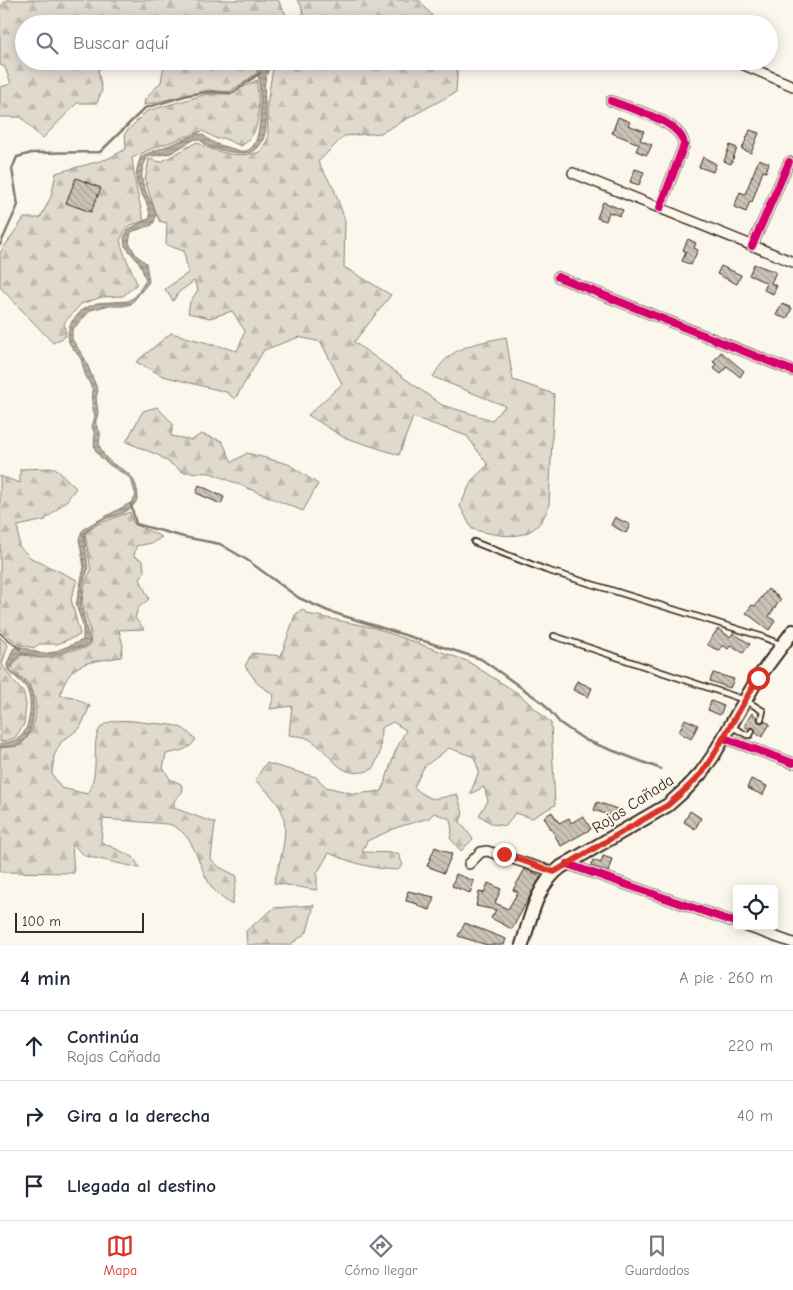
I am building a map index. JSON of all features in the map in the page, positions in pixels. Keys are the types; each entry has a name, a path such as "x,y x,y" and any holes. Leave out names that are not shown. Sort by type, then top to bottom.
{"main road":[{"name":"Rojas Cañada","path":"522,945 539,893 554,872 668,805 702,773 745,700 793,631"}],"street":[{"path":"756,70 793,86"},
{"path":"611,101 671,125 683,139 684,146 660,208"},
{"path":"752,246 789,162"},
{"path":"573,173 793,262"},
{"path":"558,277 793,371"},
{"path":"727,732 743,745 793,763"},
{"path":"468,864 473,858 487,851 554,872"},
{"path":"567,864 733,922"},
{"path":"756,930 793,943"}],"lane":[{"path":"474,542 546,570 742,630 782,645"},
{"path":"554,636 745,700 763,711 761,719"},
{"path":"727,732 751,733 743,745"}],"green space":[{"path":"6,0 278,0 286,15 15,15 15,70 98,70 102,90 97,103 77,103 42,139 21,117 0,117 0,87 11,84 5,67 0,65 0,8"},
{"path":"297,0 419,0 432,15 303,15 301,5"},
{"path":"163,70 257,70 256,74 229,92 208,90 144,105 145,99 161,82"},
{"path":"273,70 457,70 456,92 381,133 344,136 318,162 334,189 345,220 344,267 391,295 354,342 442,405 492,420 505,406 433,377 447,359 464,348 506,337 513,380 554,394 549,505 544,518 528,532 508,536 472,529 460,506 472,480 488,465 467,436 413,417 399,455 343,437 308,415 342,384 321,342 299,337 264,350 235,399 226,392 163,376 136,362 171,333 237,351 245,331 232,311 210,318 188,313 190,302 198,290 194,281 179,292 173,301 165,289 188,273 184,251 166,245 167,223 159,221 145,181 149,159 161,162 197,142 219,152 244,155 260,152 268,139 267,104"},
{"path":"257,80 258,117 253,133 241,146 223,138 217,139 203,131 153,148 132,158 136,188 144,221 128,226 120,240 137,284 123,296 102,297 81,304 64,323 66,336 53,343 0,287 0,253 24,218 40,218 51,197 56,173 107,159 126,149 125,133 147,111 207,94 230,94"},
{"path":"157,407 173,424 171,436 192,440 201,434 222,441 232,462 247,453 288,464 318,484 303,511 211,473 183,472 158,455 126,442 143,411"},
{"path":"55,468 76,488 67,500 45,520 18,526 19,546 31,558 77,580 71,599 80,635 57,644 39,644 34,648 18,644 0,629 0,476 20,483 20,469"},
{"path":"130,512 134,524 162,537 152,543 136,546 134,556 143,561 144,571 140,579 149,599 138,608 135,618 144,629 119,630 123,646 121,657 83,665 76,669 64,683 60,695 73,697 90,706 80,728 61,742 54,756 52,774 61,788 88,794 93,779 96,739 99,730 106,723 120,721 141,722 169,725 184,729 196,739 187,748 166,754 163,768 170,779 181,784 183,791 174,801 174,808 215,823 211,859 219,867 237,876 232,905 214,890 185,835 178,828 168,824 103,819 101,842 133,857 140,868 85,856 72,844 74,873 0,872 0,748 14,747 22,743 31,731 36,708 33,693 28,683 12,667 21,655 52,658 69,651 85,648 91,644 89,626 82,602 85,581 91,571 85,533 98,524"},
{"path":"302,609 308,614 375,628 467,661 519,694 551,723 555,805 532,818 515,813 506,826 492,824 479,815 488,801 484,787 470,794 479,771 474,757 449,748 424,767 414,787 429,798 457,794 463,813 460,822 473,839 461,851 450,838 452,831 450,819 434,813 429,818 398,827 367,841 362,852 398,853 403,865 398,870 363,865 329,853 317,873 317,890 274,883 285,831 282,811 255,780 266,763 316,777 326,787 355,794 382,791 395,752 406,730 393,722 381,728 380,753 373,769 361,772 352,772 344,769 309,739 289,735 292,706 270,709 274,695 258,684 245,666 252,653 281,656 295,615"},
{"path":"0,637 8,645 2,664 13,681 24,693 26,705 24,724 15,738 0,742"},
{"path":"314,905 307,932 290,945 247,945 246,931 274,908"}],"shaded area":[{"path":"258,70 269,70 265,81 264,94 265,132 262,143 254,151 239,153 212,148 195,139 171,153 148,157 143,168 142,178 155,211 155,218 152,225 131,232 129,243 136,255 146,263 149,282 131,304 106,306 91,310 72,330 72,339 85,359 98,391 96,422 100,432 100,447 110,461 132,478 136,485 138,496 136,502 128,510 100,521 84,533 88,570 83,582 81,604 90,643 46,658 25,654 19,655 10,669 28,685 31,691 34,706 32,723 23,742 18,745 0,748 0,744 19,738 29,721 30,698 28,691 8,670 7,664 13,649 19,646 42,654 54,652 83,640 83,625 76,605 84,567 79,539 82,531 88,526 132,502 136,496 131,479 103,460 96,451 92,427 95,416 92,405 93,390 85,374 81,359 69,343 68,332 72,321 83,309 97,303 128,301 136,296 146,280 140,264 125,246 124,237 129,229 150,218 149,209 137,184 137,168 141,156 198,134 204,135 217,144 247,151 254,145 258,134 260,105"}],"building":[{"path":"618,117 630,122 628,125 644,131 640,140 652,145 647,155 636,151 639,144 612,133"},
{"path":"750,130 759,133 751,153 742,149"},
{"path":"730,145 737,148 731,164 724,161"},
{"path":"703,157 716,164 713,172 699,167"},
{"path":"759,159 769,163 766,172 763,171 752,202 750,201 746,212 734,207 740,192 745,194"},
{"path":"635,169 644,172 639,185 630,182"},
{"path":"76,178 101,188 91,212 66,203"},
{"path":"603,202 623,210 620,216 609,212 606,221 597,218"},
{"path":"688,239 696,243 694,248 698,250 691,265 682,261 686,252 683,250"},
{"path":"754,264 776,272 771,283 777,286 773,294 764,290 767,283 749,275"},
{"path":"721,266 741,275 737,284 717,274"},
{"path":"782,304 792,308 787,319 776,315"},
{"path":"721,352 744,371 740,377 727,366 721,374 713,368 716,364 713,362"},
{"path":"199,485 224,497 221,504 196,493"},
{"path":"615,517 630,525 626,533 611,525"},
{"path":"768,589 781,599 769,616 775,621 769,630 746,613 752,605 755,606"},
{"path":"718,629 730,637 733,633 750,644 743,653 731,645 728,649 723,645 719,650 713,648 707,644"},
{"path":"713,673 734,679 730,688 710,681"},
{"path":"577,681 592,688 588,697 573,690"},
{"path":"711,701 724,706 720,715 708,710"},
{"path":"752,713 759,722 764,721 770,724 762,737 756,733 754,728 749,729 744,726"},
{"path":"685,719 698,725 691,739 679,732"},
{"path":"751,779 767,786 763,795 747,788"},
{"path":"597,802 623,811 620,819 594,810"},
{"path":"690,811 701,818 695,829 684,822"},
{"path":"552,812 559,823 569,818 571,823 583,816 591,829 561,846 544,817"},
{"path":"435,847 452,854 444,873 427,866"},
{"path":"603,856 612,859 608,872 591,866 593,860 601,863"},
{"path":"525,869 541,876 512,929 491,918 496,910 476,906 479,892 484,893 488,883 501,889 495,903 508,909 518,892 513,890"},
{"path":"456,874 474,881 470,893 452,886"},
{"path":"408,891 434,897 430,910 406,901"},
{"path":"465,923 506,939 504,945 487,945 458,936"}],"waterway":[{"path":"0,245 18,205 12,169 17,157 32,153 100,152 145,108 188,95 208,92 232,93 260,73"},
{"path":"131,505 136,524 184,537 220,544 247,560 299,598 328,611 481,659 543,703 560,723 585,740 661,769"},
{"path":"0,633 20,649"}],"cycle path":[{"path":"611,101 654,117 675,129 681,137 684,145 660,208"},
{"path":"752,246 789,162"},
{"path":"558,277 793,371"},
{"path":"724,738 793,763"},
{"path":"567,864 733,922"}],"route":[{"path":"504,854 554,872 668,805 702,773 758,678"}]}
